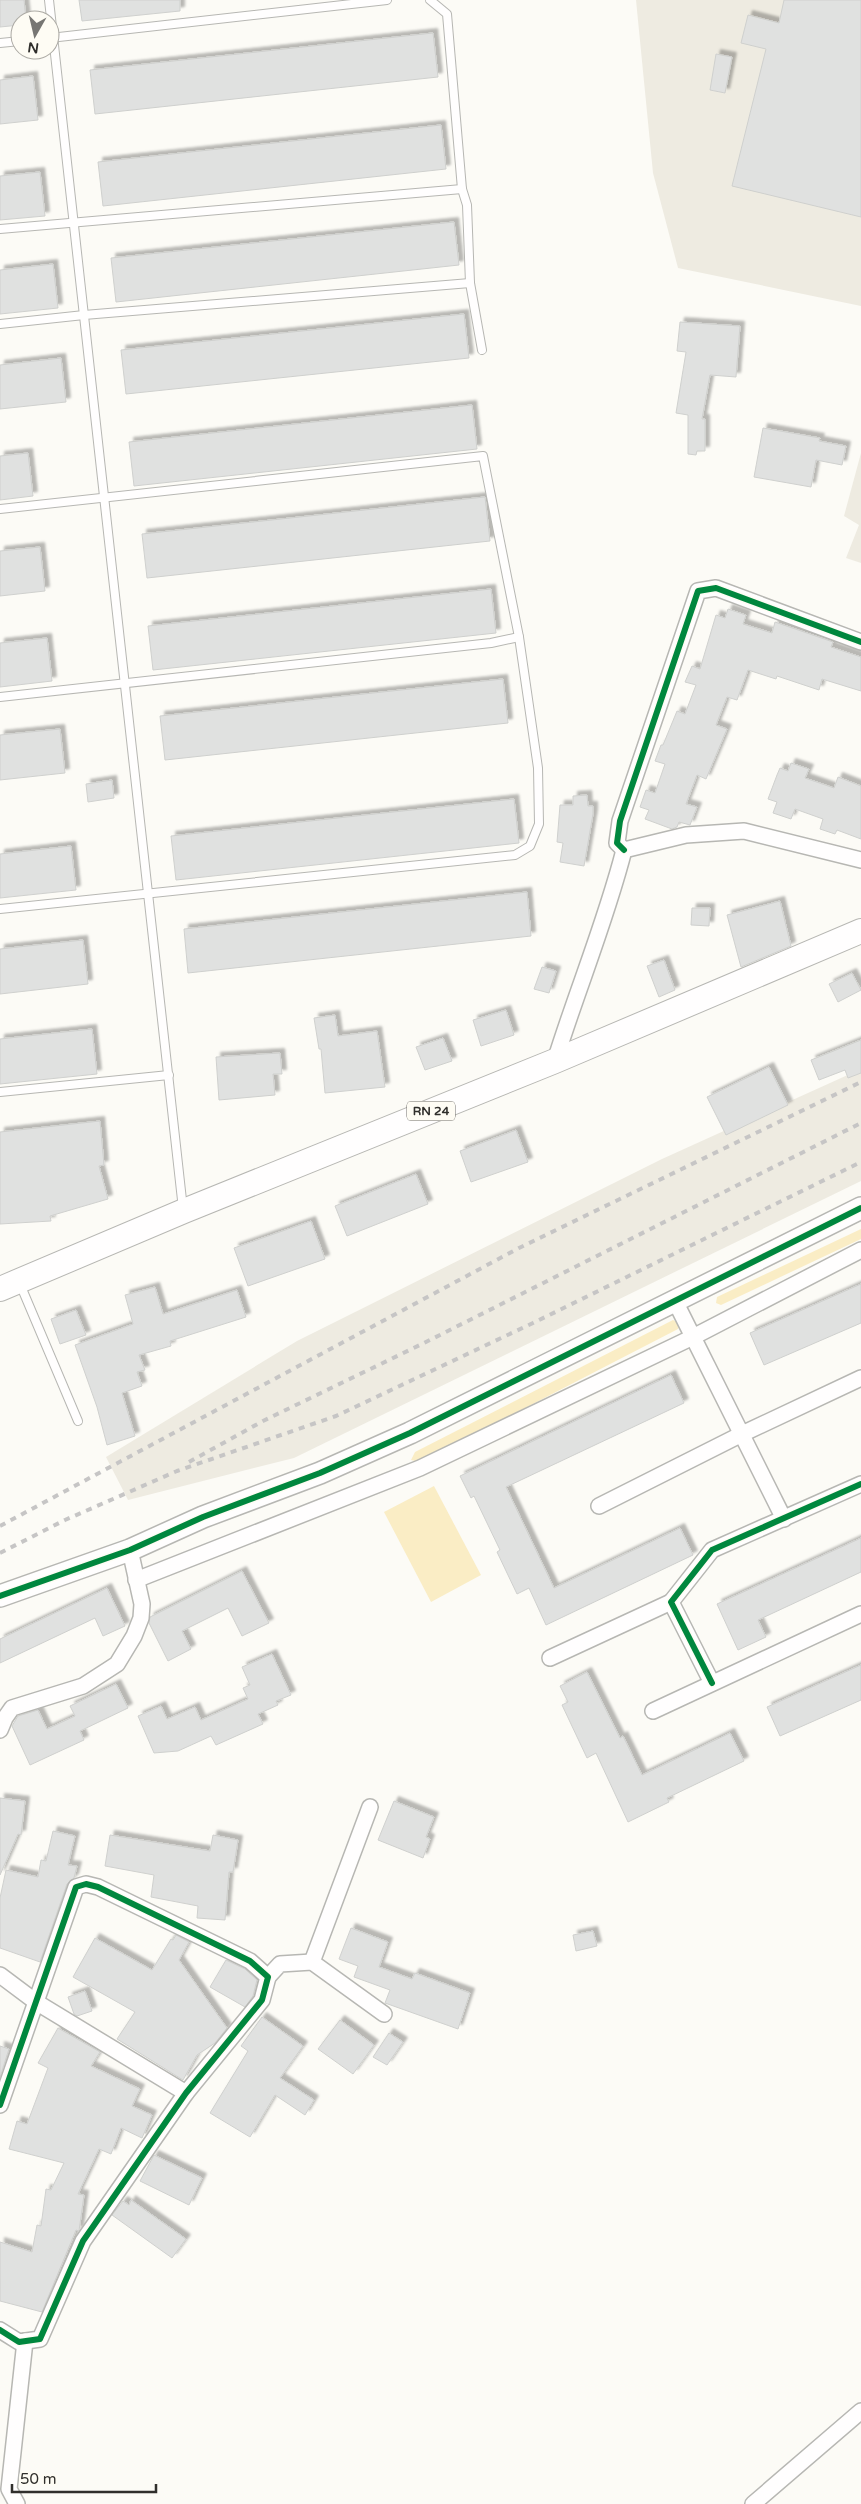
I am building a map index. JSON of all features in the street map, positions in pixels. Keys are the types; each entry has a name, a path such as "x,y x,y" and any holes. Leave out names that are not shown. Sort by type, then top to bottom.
{"main road":[{"name":"RN 24","path":"9,1285 184,1211 555,1060 861,931"}],"street":[{"path":"624,850 617,843 620,821 698,591 716,588 861,642"},
{"path":"624,850 686,835 744,831 861,860"},
{"path":"555,1060 578,986 615,884 624,850"},
{"path":"0,1596 130,1550 203,1517 320,1473 410,1433 861,1208"},
{"path":"136,1580 420,1468 693,1337 861,1250"},
{"path":"676,1301 784,1519"},
{"path":"599,1506 742,1434 861,1378"},
{"path":"550,1658 671,1602 712,1550 861,1484"},
{"path":"0,1730 4,1718 12,1708 82,1686 116,1664 134,1636 141,1618 142,1604 130,1550"},
{"path":"671,1602 712,1683"},
{"path":"653,1711 861,1614"},
{"path":"312,1962 370,1807"},
{"path":"0,2105 76,1887 86,1884 98,1888 250,1962 268,1977"},
{"path":"0,2330 19,2342 40,2339 83,2241 186,2093 262,2000 268,1977 280,1964 312,1962 384,2014"},
{"path":"0,1975 36,2002 186,2093"},
{"path":"17,2504 9,2489 25,2342"},
{"path":"753,2504 861,2411"}],"lane":[{"path":"60,36 387,0"},
{"path":"430,0 447,14 462,189 467,205 470,283 482,350"},
{"path":"54,60 184,1211"},
{"path":"0,229 73,221 462,189"},
{"path":"0,324 84,315 470,283"},
{"path":"0,509 482,456 519,638 538,768 539,824 530,846 515,854 0,909"},
{"path":"0,696 491,644 519,638"},
{"path":"0,1092 169,1075"},
{"path":"9,1285 78,1421"}],"shaded area":[{"path":"636,0 861,0 861,306 678,268 653,173"},
{"path":"861,453 861,563 846,558 859,525 844,516"},
{"path":"861,1069 861,1181 294,1458 128,1500 106,1457 297,1341 662,1159"},
{"path":"861,1229 861,1239 721,1305 716,1303 717,1297"},
{"path":"673,1320 679,1323 678,1329 420,1462 411,1460 415,1452"},
{"path":"434,1486 481,1575 431,1602 384,1512"}],"building":[{"path":"0,0 24,0 25,10 10,10 10,26 0,27"},
{"path":"79,0 180,0 180,11 82,21"},
{"path":"784,0 861,0 861,217 732,186 766,49 741,43 748,15 779,23"},
{"path":"433,33 438,77 95,114 90,70"},
{"path":"716,54 732,57 725,93 710,90"},
{"path":"33,76 38,120 0,124 0,80"},
{"path":"441,125 446,169 103,206 98,162"},
{"path":"40,172 45,216 0,220 0,176"},
{"path":"454,222 459,265 116,302 111,258"},
{"path":"53,264 58,308 0,314 0,270"},
{"path":"464,314 469,358 126,394 121,350"},
{"path":"680,322 740,326 736,377 710,375 702,419 705,419 705,451 697,451 696,455 688,454 688,415 676,413 686,352 677,351"},
{"path":"61,358 66,402 0,409 0,365"},
{"path":"472,405 477,449 134,486 129,442"},
{"path":"763,428 820,438 819,441 846,446 842,465 816,460 811,487 754,477"},
{"path":"28,453 33,496 0,500 0,456"},
{"path":"485,497 490,541 147,578 142,534"},
{"path":"40,547 45,591 0,596 0,551"},
{"path":"491,589 496,633 153,670 148,626"},
{"path":"728,609 746,615 743,624 772,633 775,622 833,642 831,647 861,657 861,691 822,679 819,690 777,676 776,679 748,670 737,700 727,697 716,725 727,729 706,779 697,775 686,804 697,807 690,825 679,822 677,827 672,829 645,819 649,810 640,807 646,790 655,793 665,764 655,761 661,745 663,745 677,711 685,714 696,685 685,682 692,666 700,669 716,615 725,618"},
{"path":"47,638 52,681 0,687 0,643"},
{"path":"503,679 508,723 165,760 160,716"},
{"path":"60,729 65,773 0,780 0,735"},
{"path":"791,763 809,769 805,778 834,788 838,777 861,786 861,839 837,830 835,834 820,829 823,819 795,809 791,819 773,813 777,802 768,799 780,768 788,771"},
{"path":"112,780 114,798 88,802 86,784"},
{"path":"587,795 588,806 593,806 593,814 584,866 560,862 563,843 557,842 560,805 573,805 573,796"},
{"path":"514,799 519,843 176,880 171,836"},
{"path":"71,846 76,890 0,898 0,854"},
{"path":"527,892 531,936 188,973 184,929"},
{"path":"780,901 791,946 741,967 727,915"},
{"path":"692,908 710,908 709,926 691,925"},
{"path":"83,940 88,984 0,994 0,949"},
{"path":"664,960 675,990 659,997 647,966"},
{"path":"542,967 556,971 549,993 534,989"},
{"path":"852,973 861,990 838,1002 829,984"},
{"path":"506,1010 514,1035 481,1046 473,1020"},
{"path":"335,1015 338,1036 377,1031 385,1087 325,1093 321,1049 319,1049 314,1018"},
{"path":"92,1029 97,1074 0,1084 0,1039"},
{"path":"443,1038 452,1061 425,1070 416,1047"},
{"path":"861,1040 861,1073 848,1078 845,1070 819,1080 811,1060"},
{"path":"280,1053 282,1074 273,1074 275,1095 219,1100 216,1057"},
{"path":"769,1067 788,1105 726,1135 707,1097"},
{"path":"100,1121 104,1165 99,1166 108,1199 50,1216 51,1221 0,1224 0,1132"},
{"path":"516,1130 528,1162 471,1182 460,1151"},
{"path":"416,1174 428,1204 347,1236 335,1206"},
{"path":"311,1221 325,1259 248,1286 234,1248"},
{"path":"861,1284 861,1323 764,1365 750,1333"},
{"path":"155,1287 163,1314 237,1290 246,1317 170,1341 171,1346 139,1355 145,1370 137,1372 142,1386 122,1393 135,1436 107,1445 97,1407 75,1345 133,1324 125,1295"},
{"path":"76,1310 86,1335 60,1344 51,1319"},
{"path":"671,1375 684,1403 506,1487 554,1588 680,1528 693,1555 546,1625 529,1588 517,1594 497,1552 500,1550 474,1496 471,1498 460,1476"},
{"path":"861,1538 861,1572 758,1620 766,1637 738,1650 717,1604"},
{"path":"242,1571 269,1623 242,1636 228,1608 182,1631 191,1649 168,1661 149,1623 150,1617"},
{"path":"107,1588 125,1626 103,1636 95,1618 0,1663 0,1639"},
{"path":"272,1654 291,1695 276,1701 278,1705 258,1714 263,1724 216,1745 211,1736 178,1751 154,1753 138,1716 161,1706 167,1719 195,1707 201,1720 248,1699 243,1688 250,1685 242,1667"},
{"path":"861,1665 861,1700 780,1736 767,1707"},
{"path":"587,1672 620,1738 623,1736 642,1775 730,1733 744,1761 667,1798 669,1802 628,1822 596,1753 587,1758 562,1705 568,1702 560,1686"},
{"path":"116,1684 128,1708 80,1731 84,1740 30,1765 12,1726 18,1716 38,1710 47,1729 75,1716 70,1706"},
{"path":"0,1798 25,1801 21,1835 18,1834 0,1875"},
{"path":"394,1801 434,1817 426,1837 430,1839 423,1858 378,1840"},
{"path":"53,1831 75,1836 68,1865 77,1866 74,1878 67,1884 40,1962 0,1948 0,1898 6,1870 38,1877 41,1860 46,1861"},
{"path":"110,1835 210,1851 213,1835 238,1840 233,1872 229,1872 225,1920 197,1918 198,1906 151,1897 154,1875 105,1866"},
{"path":"351,1928 388,1942 379,1967 412,1979 415,1973 470,1993 458,2029 385,2003 390,1990 354,1977 358,1966 339,1959"},
{"path":"593,1931 597,1946 576,1951 573,1935"},
{"path":"176,1935 189,1942 179,1960 227,2028 215,2043 197,2055 183,2080 117,2039 135,2012 73,1977 95,1938 152,1970 171,1939 173,1940"},
{"path":"226,1960 245,1969 257,1980 253,1996 245,2007 210,1987"},
{"path":"85,1991 92,2011 77,2016 74,2014 68,1997"},
{"path":"262,2017 303,2046 280,2078 314,2100 305,2115 275,2095 250,2137 210,2113 248,2051 241,2046"},
{"path":"340,2020 374,2045 353,2074 318,2049"},
{"path":"58,2028 100,2052 91,2066 140,2089 132,2106 152,2115 142,2138 121,2128 111,2154 99,2149 78,2194 84,2195 79,2231 76,2230 42,2312 0,2301 0,2242 32,2252 37,2225 41,2226 46,2189 51,2190 64,2163 9,2149 17,2121 27,2124 48,2068 38,2063"},
{"path":"389,2033 403,2042 387,2065 373,2057"},
{"path":"0,2046 9,2049 0,2077"},
{"path":"154,2155 202,2178 189,2205 140,2181"},
{"path":"131,2200 186,2239 172,2258 112,2215 123,2201 129,2205"}],"railway":[{"path":"0,1526 519,1248 861,1082"},
{"path":"189,1462 263,1421 424,1343 861,1123"},
{"path":"0,1553 65,1520 177,1471 336,1416 533,1323 861,1162"}],"cycle path":[{"path":"624,850 617,843 620,821 698,591 716,588 861,642"},
{"path":"0,1596 130,1550 203,1517 320,1473 410,1433 861,1208"},
{"path":"712,1683 671,1602 712,1550 861,1484"},
{"path":"0,2105 76,1887 86,1884 98,1887 250,1961 268,1977 262,2000 186,2093 83,2241 40,2339 19,2342 0,2330"}]}
